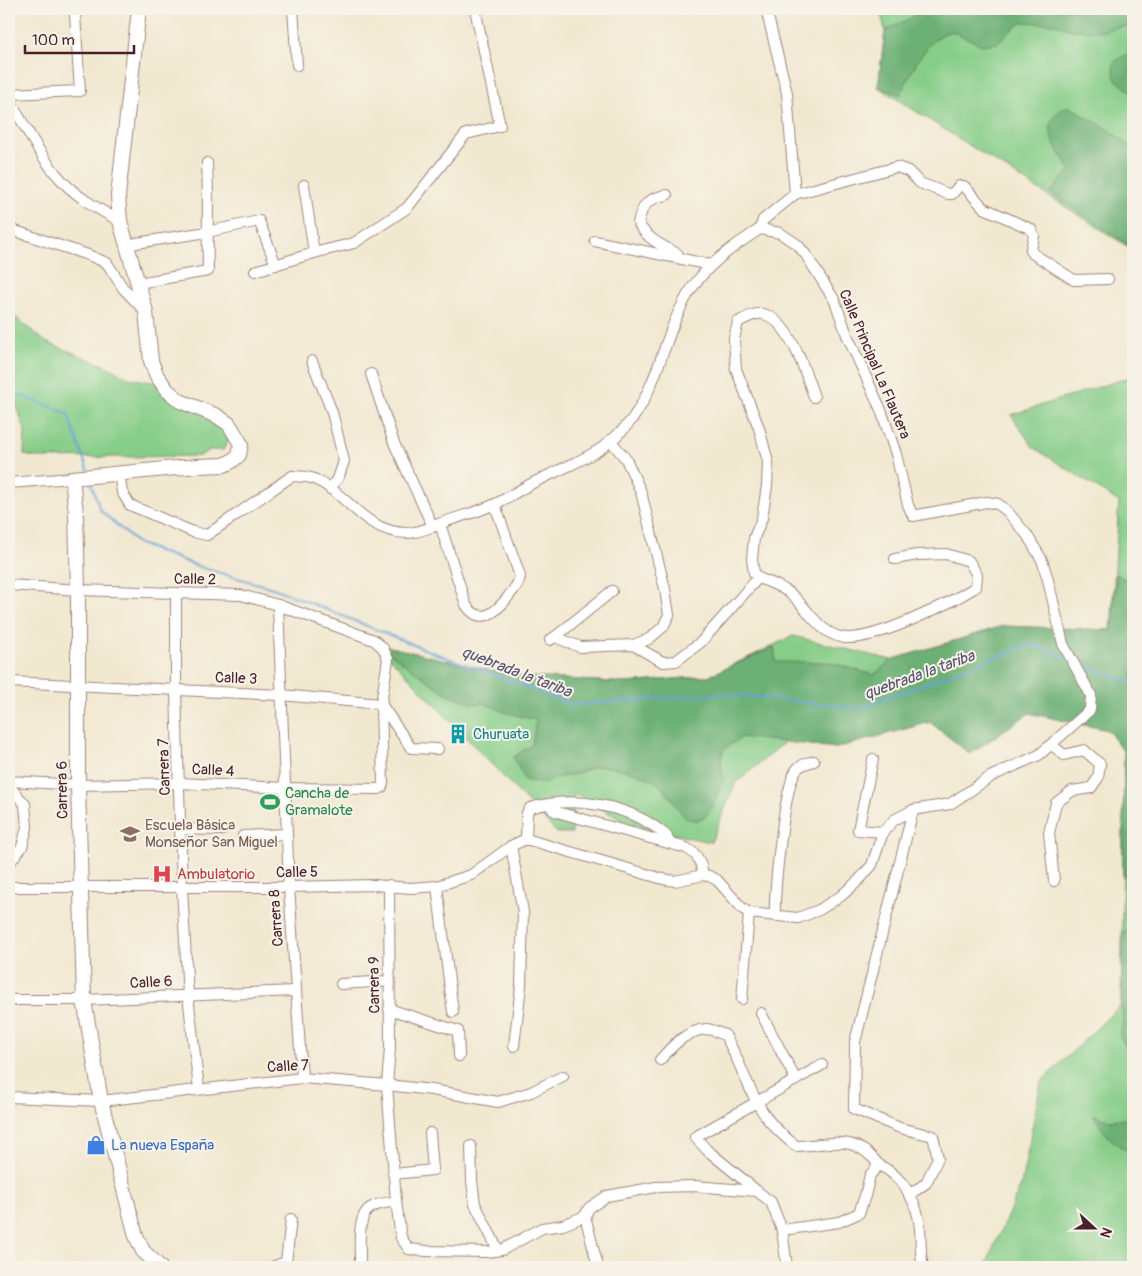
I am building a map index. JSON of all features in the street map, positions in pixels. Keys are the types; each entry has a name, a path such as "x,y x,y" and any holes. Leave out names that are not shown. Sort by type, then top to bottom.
{"main road":[{"path":"72,478 224,465 232,462 239,455 241,444 229,424 217,416 180,401 167,390 157,376 151,361 146,312 120,221 118,196 139,9"},
{"name":"Carrera 6","path":"72,478 76,512 78,590 78,785 84,1000 101,1100 136,1236 143,1251 160,1267"}],"street":[{"path":"9,94 80,91 75,15 77,9"},
{"path":"293,9 297,66"},
{"path":"255,271 354,243 407,208 466,134 500,126 475,9"},
{"path":"766,9 787,93 795,194"},
{"path":"9,99 39,150 57,176 96,208 120,221"},
{"path":"138,283 208,271 208,163"},
{"path":"119,473 122,492 130,505 193,532 207,534 292,476 313,478 330,488 350,507 368,520 381,527 407,533 419,531 495,504 602,448 637,412 657,369 674,324 692,288 711,265 760,229 763,220 795,194 897,167 908,171 920,183 948,194 952,194 960,186 964,186 984,208 1031,230 1034,236 1031,248 1032,253 1074,280 1108,280"},
{"path":"304,186 314,253"},
{"path":"667,195 654,197 646,203 640,212 638,223 643,232 662,247 689,261"},
{"path":"127,246 259,221 276,265"},
{"path":"9,229 107,263 123,288 146,312"},
{"name":"Calle Principal La Flautera","path":"760,229 780,233 798,245 835,301 847,335 881,410 896,454 908,505 913,516 987,502 998,504 1007,510 1027,535 1042,560 1064,644 1091,695 1090,710 1052,745"},
{"path":"595,241 711,265"},
{"path":"814,397 802,364 783,327 773,318 761,313 746,317 738,322 734,339 736,369 759,428 768,462 767,486 762,518 754,538 752,559 754,573 758,578 777,586 793,596 807,613 828,632 844,638 879,632 961,597 976,587 978,575 969,561 946,554 917,555 895,559"},
{"path":"312,361 332,412 344,461 339,476 330,488"},
{"path":"371,374 394,443 436,525 466,606 476,615 492,613 500,606 518,584 520,576 495,504"},
{"path":"610,440 626,459 641,492 665,589 668,615 663,627 649,639 633,645 580,647 552,638 612,591"},
{"path":"9,483 72,478"},
{"path":"633,645 663,662 676,661 701,642 758,578"},
{"name":"Calle 2","path":"9,585 78,590 240,595 278,606 374,640 383,648 388,659 381,704"},
{"name":"Carrera 7","path":"176,593 176,691 182,887 188,996 199,1089"},
{"name":"Carrera 8","path":"278,606 289,887 302,1078"},
{"name":"Calle 3","path":"9,682 281,695 381,704"},
{"path":"381,704 411,748 438,749"},
{"name":"Calle 4","path":"9,781 78,785 179,783 285,788 379,789 383,783 381,704"},
{"path":"669,842 667,836 651,824 620,810 588,803 568,802 534,807 529,810 526,839 663,879 675,881 703,875 717,880 742,908 749,913 798,918 819,910 841,896 859,880 872,865 883,832 894,820 913,810 950,804 992,776 1039,755 1052,745 1064,755 1084,750 1100,764 1098,778 1091,788 1072,791 1056,803 1049,833 1054,881"},
{"path":"873,759 858,830 883,832"},
{"path":"774,916 782,832 791,784 797,769 805,763 814,761"},
{"path":"9,786 25,804 27,827 22,847 9,863"},
{"path":"550,805 557,812 686,848 694,853 700,861 703,875"},
{"path":"909,1195 926,1183 938,1158 933,1136 900,1128 854,1109 855,1042 913,810"},
{"path":"181,829 222,830"},
{"path":"243,836 287,834"},
{"name":"Calle 5","path":"9,888 389,885 411,888 437,886 471,875 513,845 526,839"},
{"path":"513,845 523,912 521,986 514,1046"},
{"name":"Carrera 9","path":"389,885 390,1048 387,1085 393,1174 401,1238 409,1249 426,1251 498,1250"},
{"path":"437,886 453,1012"},
{"path":"742,999 749,913"},
{"path":"341,984 389,981"},
{"name":"Calle 6","path":"9,1000 84,1000 295,991"},
{"path":"389,1009 458,1031 458,1056"},
{"path":"761,1013 796,1080"},
{"path":"660,1060 672,1046 688,1034 707,1029 725,1035 770,1121 796,1146 837,1142 854,1144 874,1158 879,1165 891,1170 905,1186 917,1211 922,1267"},
{"path":"787,1267 782,1230 771,1202 695,1138 822,1065"},
{"name":"Calle 7","path":"9,1097 101,1100 302,1078 432,1090 498,1102 531,1092 563,1076"},
{"path":"393,1174 433,1170 430,1133"},
{"path":"471,1146 475,1204 498,1250 502,1250 542,1228 564,1225 585,1216 589,1208 607,1196 656,1187 694,1186 757,1192"},
{"path":"782,1230 839,1222 859,1213 870,1175 879,1165"},
{"path":"360,1267 360,1232 364,1215 371,1207 396,1202"},
{"path":"585,1216 598,1267"},
{"path":"272,1267 286,1262 291,1219"}],"green space":[{"path":"880,9 1133,9 1133,250 878,87 885,31"},
{"path":"928,9 1133,9 1133,26 1103,31 1071,30 1056,24 1022,22 998,43 982,45 951,31 938,37 925,50 900,95 878,87 885,31"},
{"path":"1127,54 1133,57 1133,94 1115,79 1113,63"},
{"path":"1068,106 1106,128 1130,146 1133,146 1133,248 1050,193 1070,170 1054,143 1051,129 1055,115"},
{"path":"9,312 46,342 106,366 129,378 153,382 225,426 228,433 227,444 223,450 210,450 199,456 41,458 24,455 25,430 17,407 9,407"},
{"path":"1133,376 1133,1267 985,1267 1021,1185 1041,1082 1121,1005 1124,752 1108,730 1029,713 970,754 930,722 836,748 786,741 735,784 711,842 632,826 574,793 572,833 557,833 377,644 514,676 627,683 709,676 793,636 891,660 1003,626 1111,630 1119,502 1033,447 1011,415"},
{"path":"1116,574 1130,582 1133,581 1133,871 1123,876 1124,752 1108,730 1029,713 970,754 930,722 836,748 742,737 724,749 721,759 723,779 712,809 706,816 696,821 686,818 659,785 646,777 628,771 601,766 555,778 543,784 525,780 513,757 532,745 536,720 504,712 484,703 474,704 445,693 377,644 514,676 627,683 709,676 774,647 776,662 829,662 874,675 891,660 1003,626 1112,630"},
{"path":"1124,931 1133,934 1133,1060 1120,1036 1123,1020 1121,1005"},
{"path":"1093,1114 1107,1120 1133,1119 1133,1154 1110,1138"}],"waterway":[{"name":"quebrada la tariba","path":"9,391 67,413 88,470"},
{"name":"quebrada la tariba","path":"91,482 100,510 137,543 203,568 276,589 424,649 573,705 723,694 860,708 1032,644 1066,658"},
{"name":"quebrada la tariba","path":"1077,662 1133,684"}],"place":[{"name":"Churuata","path":"458,734"},
{"name":"Cancha de Gramalote","path":"270,802"},
{"name":"Escuela Básica Monseñor San Miguel","path":"130,834"},
{"name":"Ambulatorio","path":"162,874"},
{"name":"La nueva España","path":"96,1145"}]}
